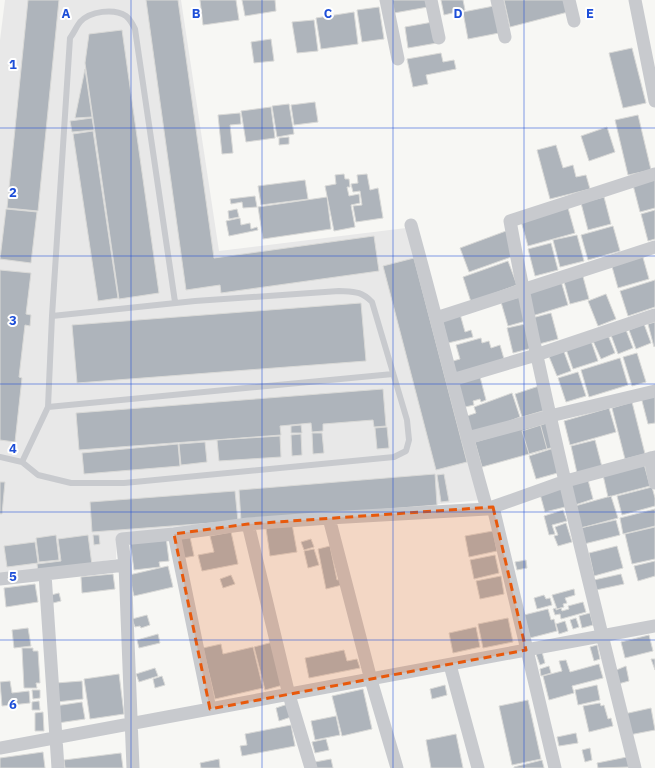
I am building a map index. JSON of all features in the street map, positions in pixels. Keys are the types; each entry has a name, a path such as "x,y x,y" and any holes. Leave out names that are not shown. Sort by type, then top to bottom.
{"street":[{"path":"386,0 398,59"},
{"path":"431,0 439,38"},
{"path":"497,0 505,37"},
{"path":"569,0 574,20"},
{"path":"634,0 655,101"},
{"path":"635,768 602,636 536,355 510,221 655,174"},
{"path":"411,225 467,438 490,508 555,768"},
{"path":"436,318 655,247"},
{"path":"452,380 536,355 655,315"},
{"path":"467,438 550,416 655,391"},
{"path":"133,768 125,565 122,539 248,524 490,508 566,481 652,457 655,483"},
{"path":"329,518 371,680 396,768"},
{"path":"248,524 289,695 312,768"},
{"path":"174,534 210,709"},
{"path":"0,579 125,565"},
{"path":"45,574 58,768"},
{"path":"0,748 655,626"},
{"path":"450,665 478,768"}],"lane":[{"path":"22,462 48,407 52,316 70,38 80,22 90,15 104,12 119,12 128,17 135,29 175,302"},
{"path":"0,457 22,462 38,475 71,483 124,483 394,457 406,451 409,440 407,420 372,302 365,294 339,291 175,302 52,316"},
{"path":"48,407 394,374"}],"highlighted area":[{"path":"493,507 526,650 210,709 174,534 248,524"}],"shaded area":[{"path":"5,0 181,0 219,251 406,228 481,500 117,535 116,559 0,578 0,40"}],"building":[{"path":"28,0 59,0 38,211 7,208"},
{"path":"146,0 178,0 214,258 374,236 379,271 221,293 220,285 186,290"},
{"path":"200,0 236,0 239,20 203,25"},
{"path":"242,0 275,0 276,11 245,16"},
{"path":"392,0 427,0 428,7 394,13"},
{"path":"441,0 463,0 465,10 444,15"},
{"path":"504,0 565,0 568,12 510,27"},
{"path":"494,6 499,33 468,39 463,12"},
{"path":"379,7 384,39 362,42 357,10"},
{"path":"354,12 358,44 321,49 316,18"},
{"path":"314,20 318,51 297,53 292,22"},
{"path":"433,22 437,43 408,48 405,27"},
{"path":"122,30 159,293 119,299 85,63 89,34"},
{"path":"271,39 274,61 254,63 251,42"},
{"path":"632,48 646,103 623,108 609,53"},
{"path":"441,53 443,62 454,60 456,69 426,75 428,84 413,87 407,59"},
{"path":"85,69 92,117 75,118"},
{"path":"315,102 318,122 294,125 291,105"},
{"path":"289,104 294,134 277,137 272,106"},
{"path":"271,107 275,138 246,142 241,111"},
{"path":"240,113 241,124 230,125 233,153 222,154 218,115"},
{"path":"638,115 651,170 628,175 615,120"},
{"path":"92,118 94,130 72,132 70,121"},
{"path":"607,127 615,152 589,161 581,136"},
{"path":"93,131 118,298 98,301 73,134"},
{"path":"289,137 289,144 279,145 279,138"},
{"path":"556,145 563,168 573,165 576,177 586,175 590,189 550,199 537,150"},
{"path":"344,174 345,179 349,179 350,187 347,187 349,196 359,194 360,203 351,205 355,227 334,231 325,186 336,184 335,175"},
{"path":"367,174 370,190 378,188 383,218 356,222 353,206 362,205 360,191 353,192 351,184 358,183 357,175"},
{"path":"305,180 308,199 261,205 258,186"},
{"path":"655,180 655,208 640,212 633,185"},
{"path":"255,196 257,207 243,208 242,202 231,204 230,199"},
{"path":"327,197 331,229 263,239 258,207"},
{"path":"604,197 611,224 588,230 581,203"},
{"path":"568,208 575,233 528,246 521,221"},
{"path":"6,209 37,212 31,263 0,259"},
{"path":"237,209 239,217 229,219 228,211"},
{"path":"655,210 655,239 648,241 641,214"},
{"path":"240,218 241,225 250,223 251,229 257,227 258,230 229,236 226,221"},
{"path":"613,226 620,251 588,260 581,235"},
{"path":"506,231 514,256 469,272 460,248"},
{"path":"577,235 584,261 560,267 553,240"},
{"path":"551,243 558,270 535,276 528,249"},
{"path":"642,254 649,279 618,288 611,263"},
{"path":"414,258 467,462 436,470 383,266"},
{"path":"508,261 517,285 471,302 463,277"},
{"path":"0,270 31,273 26,314 31,315 30,326 25,325 19,377 22,378 15,442 0,440"},
{"path":"582,273 589,299 570,304 563,278"},
{"path":"655,280 655,307 628,316 620,291"},
{"path":"561,281 568,305 532,316 525,292"},
{"path":"606,294 616,319 598,326 588,301"},
{"path":"520,297 526,321 508,326 501,302"},
{"path":"361,303 366,361 77,383 72,325"},
{"path":"551,313 558,339 539,344 532,318"},
{"path":"460,314 465,332 471,330 473,337 448,343 442,319"},
{"path":"655,322 655,346 654,347 648,324"},
{"path":"525,324 532,348 513,353 507,328"},
{"path":"644,324 651,343 636,349 629,330"},
{"path":"626,330 633,348 618,354 611,335"},
{"path":"608,335 615,353 601,359 593,341"},
{"path":"481,338 482,343 489,341 491,348 500,345 504,359 454,374 450,362 460,359 456,345"},
{"path":"591,341 598,361 573,369 566,349"},
{"path":"563,349 571,371 557,376 548,354"},
{"path":"637,353 646,382 632,386 623,357"},
{"path":"620,358 628,385 589,397 581,370"},
{"path":"578,372 586,396 566,402 558,378"},
{"path":"480,377 486,400 481,402 480,399 473,401 474,405 465,407 458,383"},
{"path":"539,386 546,410 522,417 515,394"},
{"path":"383,389 386,426 374,427 373,420 323,424 323,431 312,432 311,423 280,426 281,435 79,450 76,413"},
{"path":"512,393 520,417 471,436 464,417 476,413 474,407"},
{"path":"655,394 655,423 648,424 641,397"},
{"path":"632,402 645,454 625,459 612,408"},
{"path":"609,408 616,432 570,445 564,421"},
{"path":"540,423 547,449 482,467 475,442"},
{"path":"547,423 554,447 529,454 522,431"},
{"path":"301,425 302,433 291,433 291,426"},
{"path":"387,427 389,448 377,449 375,428"},
{"path":"312,433 322,433 324,453 313,454"},
{"path":"301,434 302,455 292,456 291,435"},
{"path":"280,436 281,457 219,461 217,440"},
{"path":"595,440 602,467 577,473 571,446"},
{"path":"205,442 207,462 181,465 179,444"},
{"path":"178,444 180,466 84,474 82,453"},
{"path":"554,448 561,472 536,479 529,456"},
{"path":"644,464 650,486 608,497 603,475"},
{"path":"435,474 437,505 241,521 239,490"},
{"path":"444,474 449,501 441,502 437,475"},
{"path":"588,480 593,499 575,505 570,485"},
{"path":"0,482 5,482 2,514 0,514"},
{"path":"652,487 655,498 655,506 622,515 617,496"},
{"path":"564,488 569,506 545,512 540,494"},
{"path":"235,491 238,521 92,532 90,502"},
{"path":"611,496 618,518 581,528 575,506"},
{"path":"655,509 655,526 623,534 620,518"},
{"path":"563,510 567,521 552,525 555,534 549,535 544,516"},
{"path":"616,520 620,535 584,544 580,528"},
{"path":"566,523 572,542 558,546 554,536 558,535 555,527"},
{"path":"292,524 297,552 270,556 266,528"},
{"path":"655,527 655,559 632,564 625,534"},
{"path":"493,531 497,551 469,557 465,536"},
{"path":"231,532 238,564 202,571 198,555 214,552 210,536"},
{"path":"56,535 59,560 39,562 36,538"},
{"path":"88,535 92,565 38,572 37,564 61,561 58,539"},
{"path":"93,535 99,535 100,544 94,545"},
{"path":"166,537 169,561 159,562 160,567 134,570 130,541"},
{"path":"190,537 194,556 183,558 180,539"},
{"path":"311,539 314,547 304,550 301,542"},
{"path":"35,542 38,563 7,567 4,546"},
{"path":"330,546 337,580 341,579 342,585 326,589 318,549"},
{"path":"617,546 623,568 594,576 589,553"},
{"path":"314,549 319,565 308,568 304,551"},
{"path":"495,555 499,573 474,579 470,560"},
{"path":"526,560 527,568 517,570 515,562"},
{"path":"655,561 655,576 638,581 634,566"},
{"path":"168,566 173,587 134,596 129,575"},
{"path":"113,574 115,589 82,593 81,577"},
{"path":"621,574 624,584 596,590 594,580"},
{"path":"231,575 235,584 223,588 220,579"},
{"path":"501,576 504,594 480,599 476,581"},
{"path":"35,584 38,602 6,607 4,588"},
{"path":"574,589 575,595 565,598 567,603 563,604 564,607 557,609 552,595"},
{"path":"59,593 61,601 53,603 51,595"},
{"path":"544,595 546,599 550,598 552,605 537,609 534,598"},
{"path":"583,602 586,612 561,619 560,614 555,615 553,609 556,608 556,610 561,608 562,611 569,609 568,606"},
{"path":"548,609 551,620 554,619 557,631 530,638 524,615"},
{"path":"590,613 593,625 582,628 579,616"},
{"path":"147,615 150,625 141,628 140,626 135,627 132,619"},
{"path":"508,618 513,642 483,648 478,624"},
{"path":"576,618 579,627 573,629 570,620"},
{"path":"565,621 568,631 559,634 556,624"},
{"path":"476,627 480,647 453,653 449,633"},
{"path":"28,628 31,646 14,648 12,630"},
{"path":"158,634 160,643 139,648 137,640"},
{"path":"649,635 653,651 625,658 621,642"},
{"path":"273,642 283,685 265,690 254,647"},
{"path":"221,644 223,654 253,647 263,688 215,699 203,648"},
{"path":"597,645 600,659 594,661 590,647"},
{"path":"22,648 33,648 33,651 38,651 40,683 36,683 37,688 24,688"},
{"path":"344,650 347,661 357,659 360,668 309,678 305,658"},
{"path":"542,652 545,663 540,665 536,654"},
{"path":"651,659 655,659 655,670"},
{"path":"566,660 570,672 599,664 603,678 572,686 574,693 549,700 543,676 562,671 559,661"},
{"path":"549,666 551,673 541,676 540,669"},
{"path":"626,666 629,681 618,684 614,671"},
{"path":"155,668 158,676 139,682 136,674"},
{"path":"119,674 124,714 90,719 84,679"},
{"path":"162,676 165,685 155,688 153,679"},
{"path":"10,681 12,693 29,691 30,703 2,706 0,682"},
{"path":"82,681 83,699 57,702 56,683"},
{"path":"445,685 447,695 432,699 430,689"},
{"path":"597,685 600,700 578,705 575,690"},
{"path":"363,689 372,729 342,736 332,696"},
{"path":"32,690 40,690 40,698 33,699"},
{"path":"528,700 541,759 512,765 499,706"},
{"path":"39,701 40,710 32,710 32,702"},
{"path":"82,702 85,719 58,723 55,706"},
{"path":"600,703 601,706 604,705 608,719 611,718 613,726 589,732 583,706"},
{"path":"288,704 291,717 279,721 276,708"},
{"path":"651,708 655,730 629,735 624,714"},
{"path":"43,712 44,731 35,731 35,713"},
{"path":"336,716 340,735 315,740 311,721"},
{"path":"291,725 295,746 242,756 240,746 247,745 245,734"},
{"path":"576,733 578,743 559,746 557,737"},
{"path":"456,734 463,768 431,768 426,740"},
{"path":"326,739 329,750 315,753 312,742"},
{"path":"590,748 592,760 585,762 582,750"},
{"path":"43,752 45,768 0,768 0,758"},
{"path":"121,753 123,768 65,768 64,760"},
{"path":"627,757 629,767 598,768 597,763"},
{"path":"219,759 220,768 201,768 200,763"},
{"path":"331,759 333,768 316,768 315,762"},
{"path":"542,760 544,768 514,768 514,767"}]}
